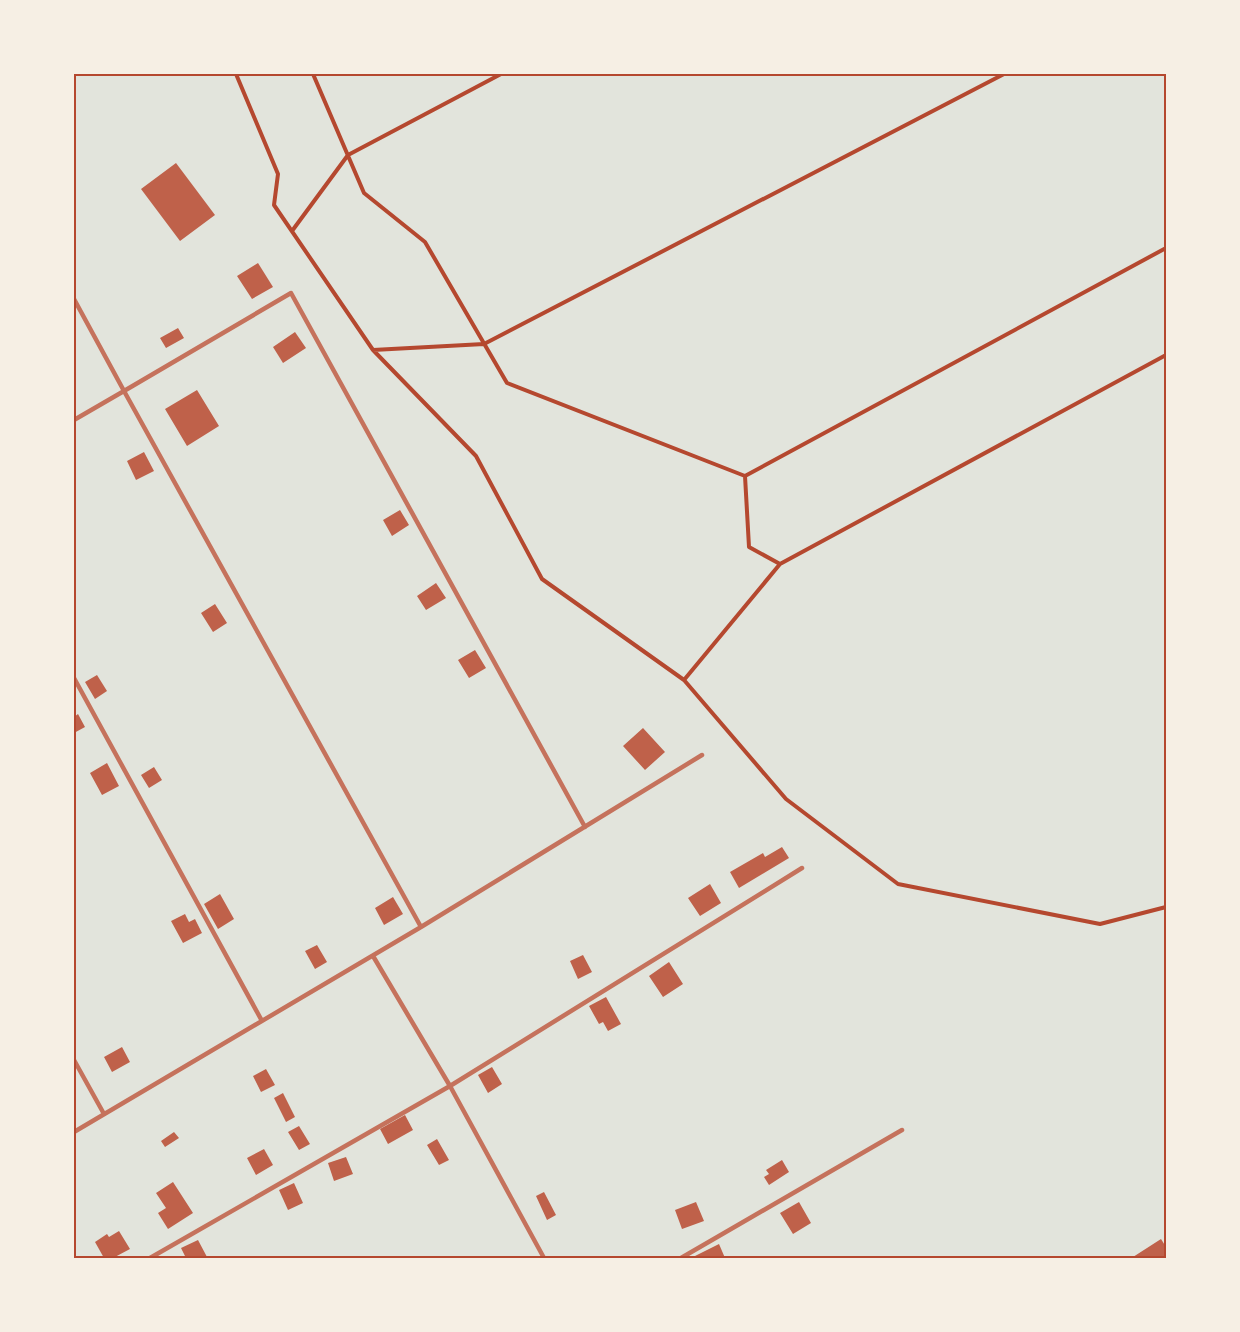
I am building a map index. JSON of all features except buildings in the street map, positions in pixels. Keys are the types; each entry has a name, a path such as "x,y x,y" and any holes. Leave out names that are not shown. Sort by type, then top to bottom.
{"lane":[{"path":"74,420 291,293 585,827"},
{"path":"74,299 421,927"},
{"path":"74,678 262,1021"},
{"path":"74,1132 373,956 702,755"},
{"path":"150,1258 450,1086 802,868"},
{"path":"373,956 450,1086 544,1258"},
{"path":"74,1060 104,1114"},
{"path":"681,1258 902,1130"}],"path":[{"path":"236,74 278,174 274,205 373,350 476,456 543,579 684,680 786,800 898,884 1100,924 1167,907"},
{"path":"313,74 363,193 425,242 507,383 746,476 1167,248"},
{"path":"292,231 348,155 501,74"},
{"path":"373,350 484,344 1004,74"},
{"path":"684,680 780,564 1167,354"},
{"path":"746,476 749,547 780,564"}],"shaded area":[{"path":"74,74 1166,74 1166,1258 74,1258"}]}
